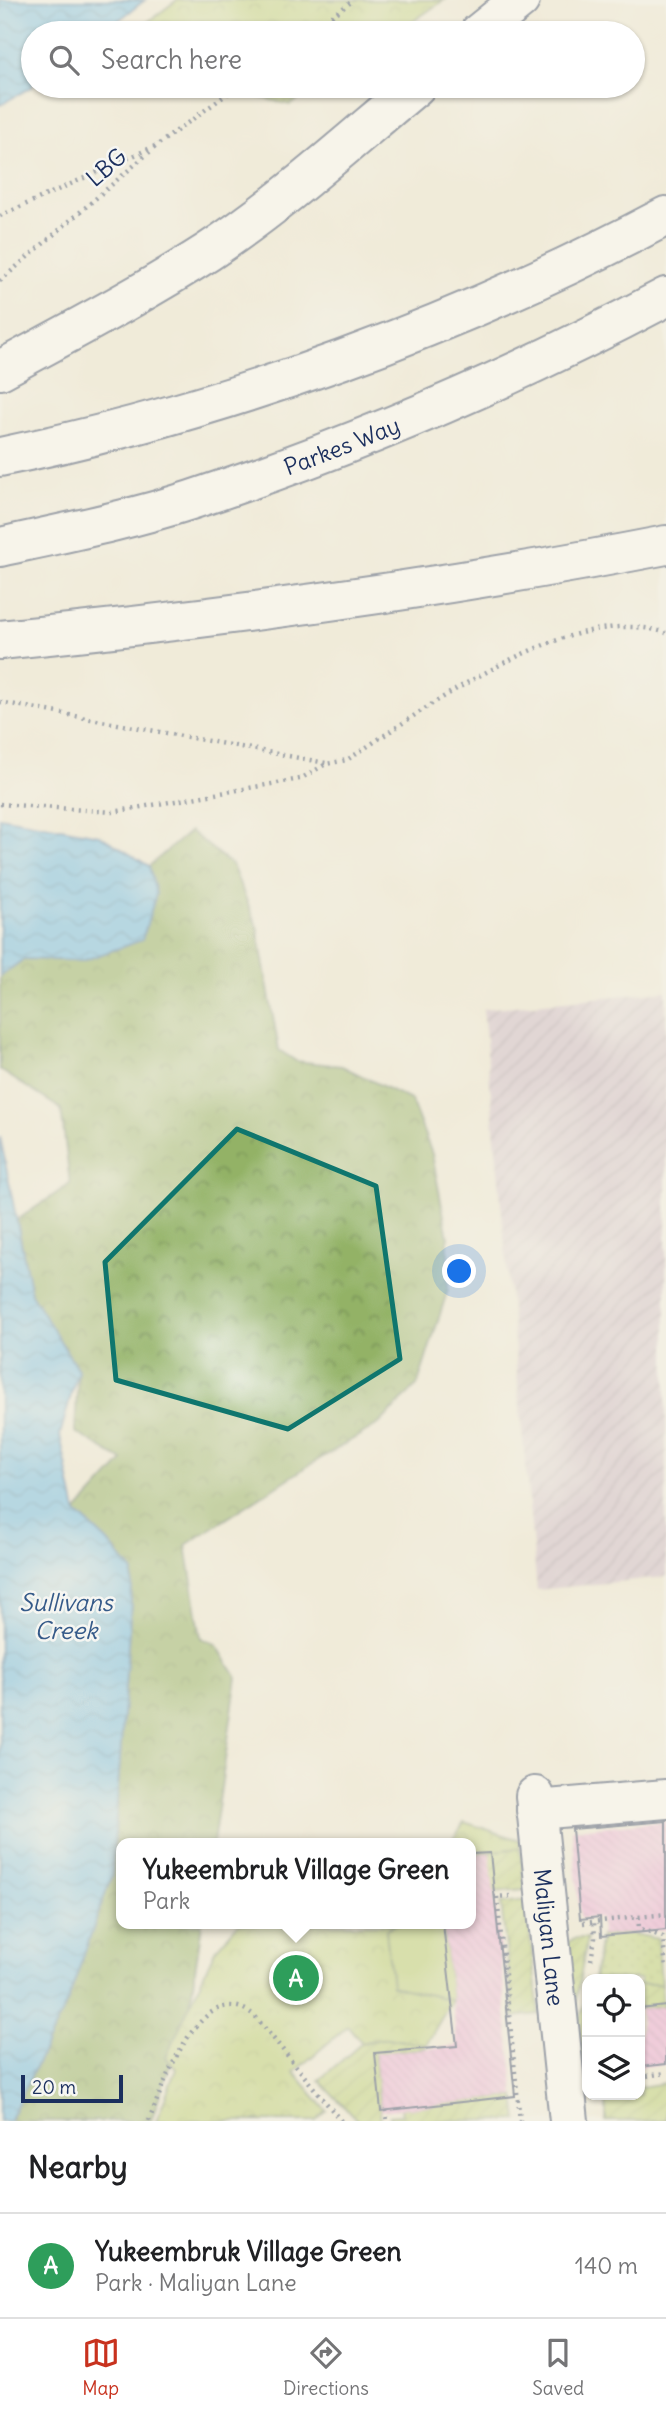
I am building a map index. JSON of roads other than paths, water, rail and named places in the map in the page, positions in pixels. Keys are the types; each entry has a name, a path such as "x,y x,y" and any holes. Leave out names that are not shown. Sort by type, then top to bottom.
{"main road":[{"path":"494,21 520,0"},
{"path":"0,370 99,317 210,251 402,98"},
{"path":"0,457 141,424 265,386 528,284 666,216"},
{"name":"Parkes Way","path":"0,547 189,500 305,459 451,402 565,351 666,297"},
{"path":"0,640 339,602 663,547"},
{"name":"Maliyan Lane","path":"569,2121 536,1803 666,1799"}],"water":[{"path":"0,0 145,0 118,21 21,21 21,93 0,105"},
{"path":"0,817 99,835 149,866 156,894 142,940 82,961 24,959 0,976"},
{"name":"Sullivans Creek","path":"0,1136 31,1294 78,1370 60,1435 76,1512 107,1541 133,1572 112,1874 68,2000 9,2121 0,2121"}],"place":[{"name":"Yukeembruk Village Green","path":"296,1978"}]}
